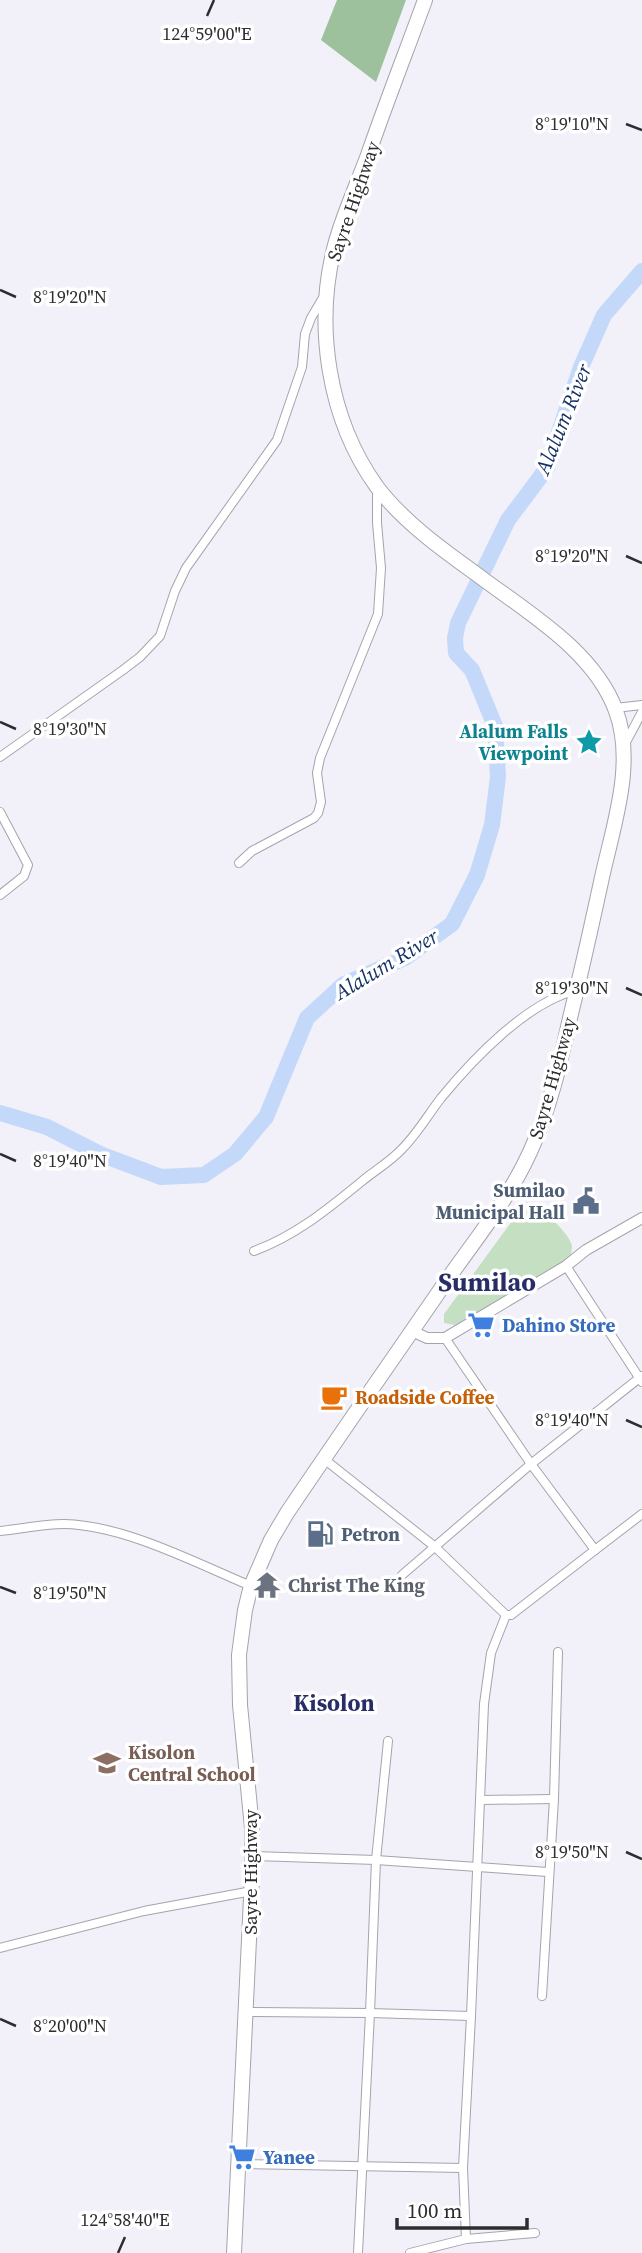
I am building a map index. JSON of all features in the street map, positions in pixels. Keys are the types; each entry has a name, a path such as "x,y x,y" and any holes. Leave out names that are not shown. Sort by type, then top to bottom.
{"highway":[{"name":"Sayre Highway","path":"234,2253 252,1891 251,1813 238,1681 240,1637 251,1586 271,1540 498,1206 532,1149 554,1085 621,788 622,731 615,708 598,676 578,653 417,529 377,486 353,442 335,394 327,346 326,293 340,231 425,0"}],"street":[{"path":"0,758 123,670 160,636 175,591 190,562 263,461 282,430 287,407 302,367 304,334 326,293"},
{"path":"239,863 252,851 314,818 321,807 317,773 320,758 380,604 377,486"},
{"path":"615,708 642,705"},
{"path":"622,750 642,712"},
{"path":"0,812 28,865 24,876 0,895"},
{"path":"254,1251 281,1241 307,1224 382,1167 401,1150 442,1097 507,1031 542,1004 561,994 577,990"},
{"path":"412,1331 427,1338 445,1338 642,1218"},
{"path":"402,1575 531,1464 641,1379 565,1266"},
{"path":"445,1338 531,1464 595,1550"},
{"path":"324,1459 434,1546 506,1615 511,1615 642,1514"},
{"path":"0,1531 64,1524 110,1531 132,1537 251,1586"},
{"path":"466,2238 463,2168 484,1704 494,1644 506,1615"},
{"path":"542,1996 554,1798 558,1652"},
{"path":"358,2253 376,1860 388,1741"},
{"path":"481,1800 554,1798"},
{"path":"252,1856 376,1860 548,1872"},
{"path":"0,1948 144,1911 252,1891"},
{"path":"246,2012 471,2016"},
{"path":"238,2164 463,2168"},
{"path":"410,2253 466,2238 535,2233"}],"green space":[{"path":"337,0 406,0 376,82 321,40"},
{"path":"526,1202 560,1227 572,1246 570,1258 455,1325 444,1323 444,1314"}],"waterway":[{"name":"Alalum River","path":"0,1113 47,1127 100,1154 161,1177 204,1175 235,1154 266,1117 307,1018 344,984 405,958 452,924 477,875 492,825 498,777 495,726 472,670 456,653 458,623 508,520 547,468 581,367 604,315 642,271"}],"place":[{"name":"Alalum Falls Viewpoint","path":"589,742"},
{"name":"Sumilao Municipal Hall","path":"586,1201"},
{"name":"Dahino Store","path":"481,1325"},
{"name":"Roadside Coffee","path":"334,1397"},
{"name":"Petron","path":"320,1534"},
{"name":"Christ The King","path":"267,1585"},
{"name":"Kisolon Central School","path":"107,1763"},
{"name":"Yanee","path":"242,2157"}],"district":[{"name":"Sumilao","path":"487,1282"},
{"name":"Kisolon","path":"334,1703"}]}
